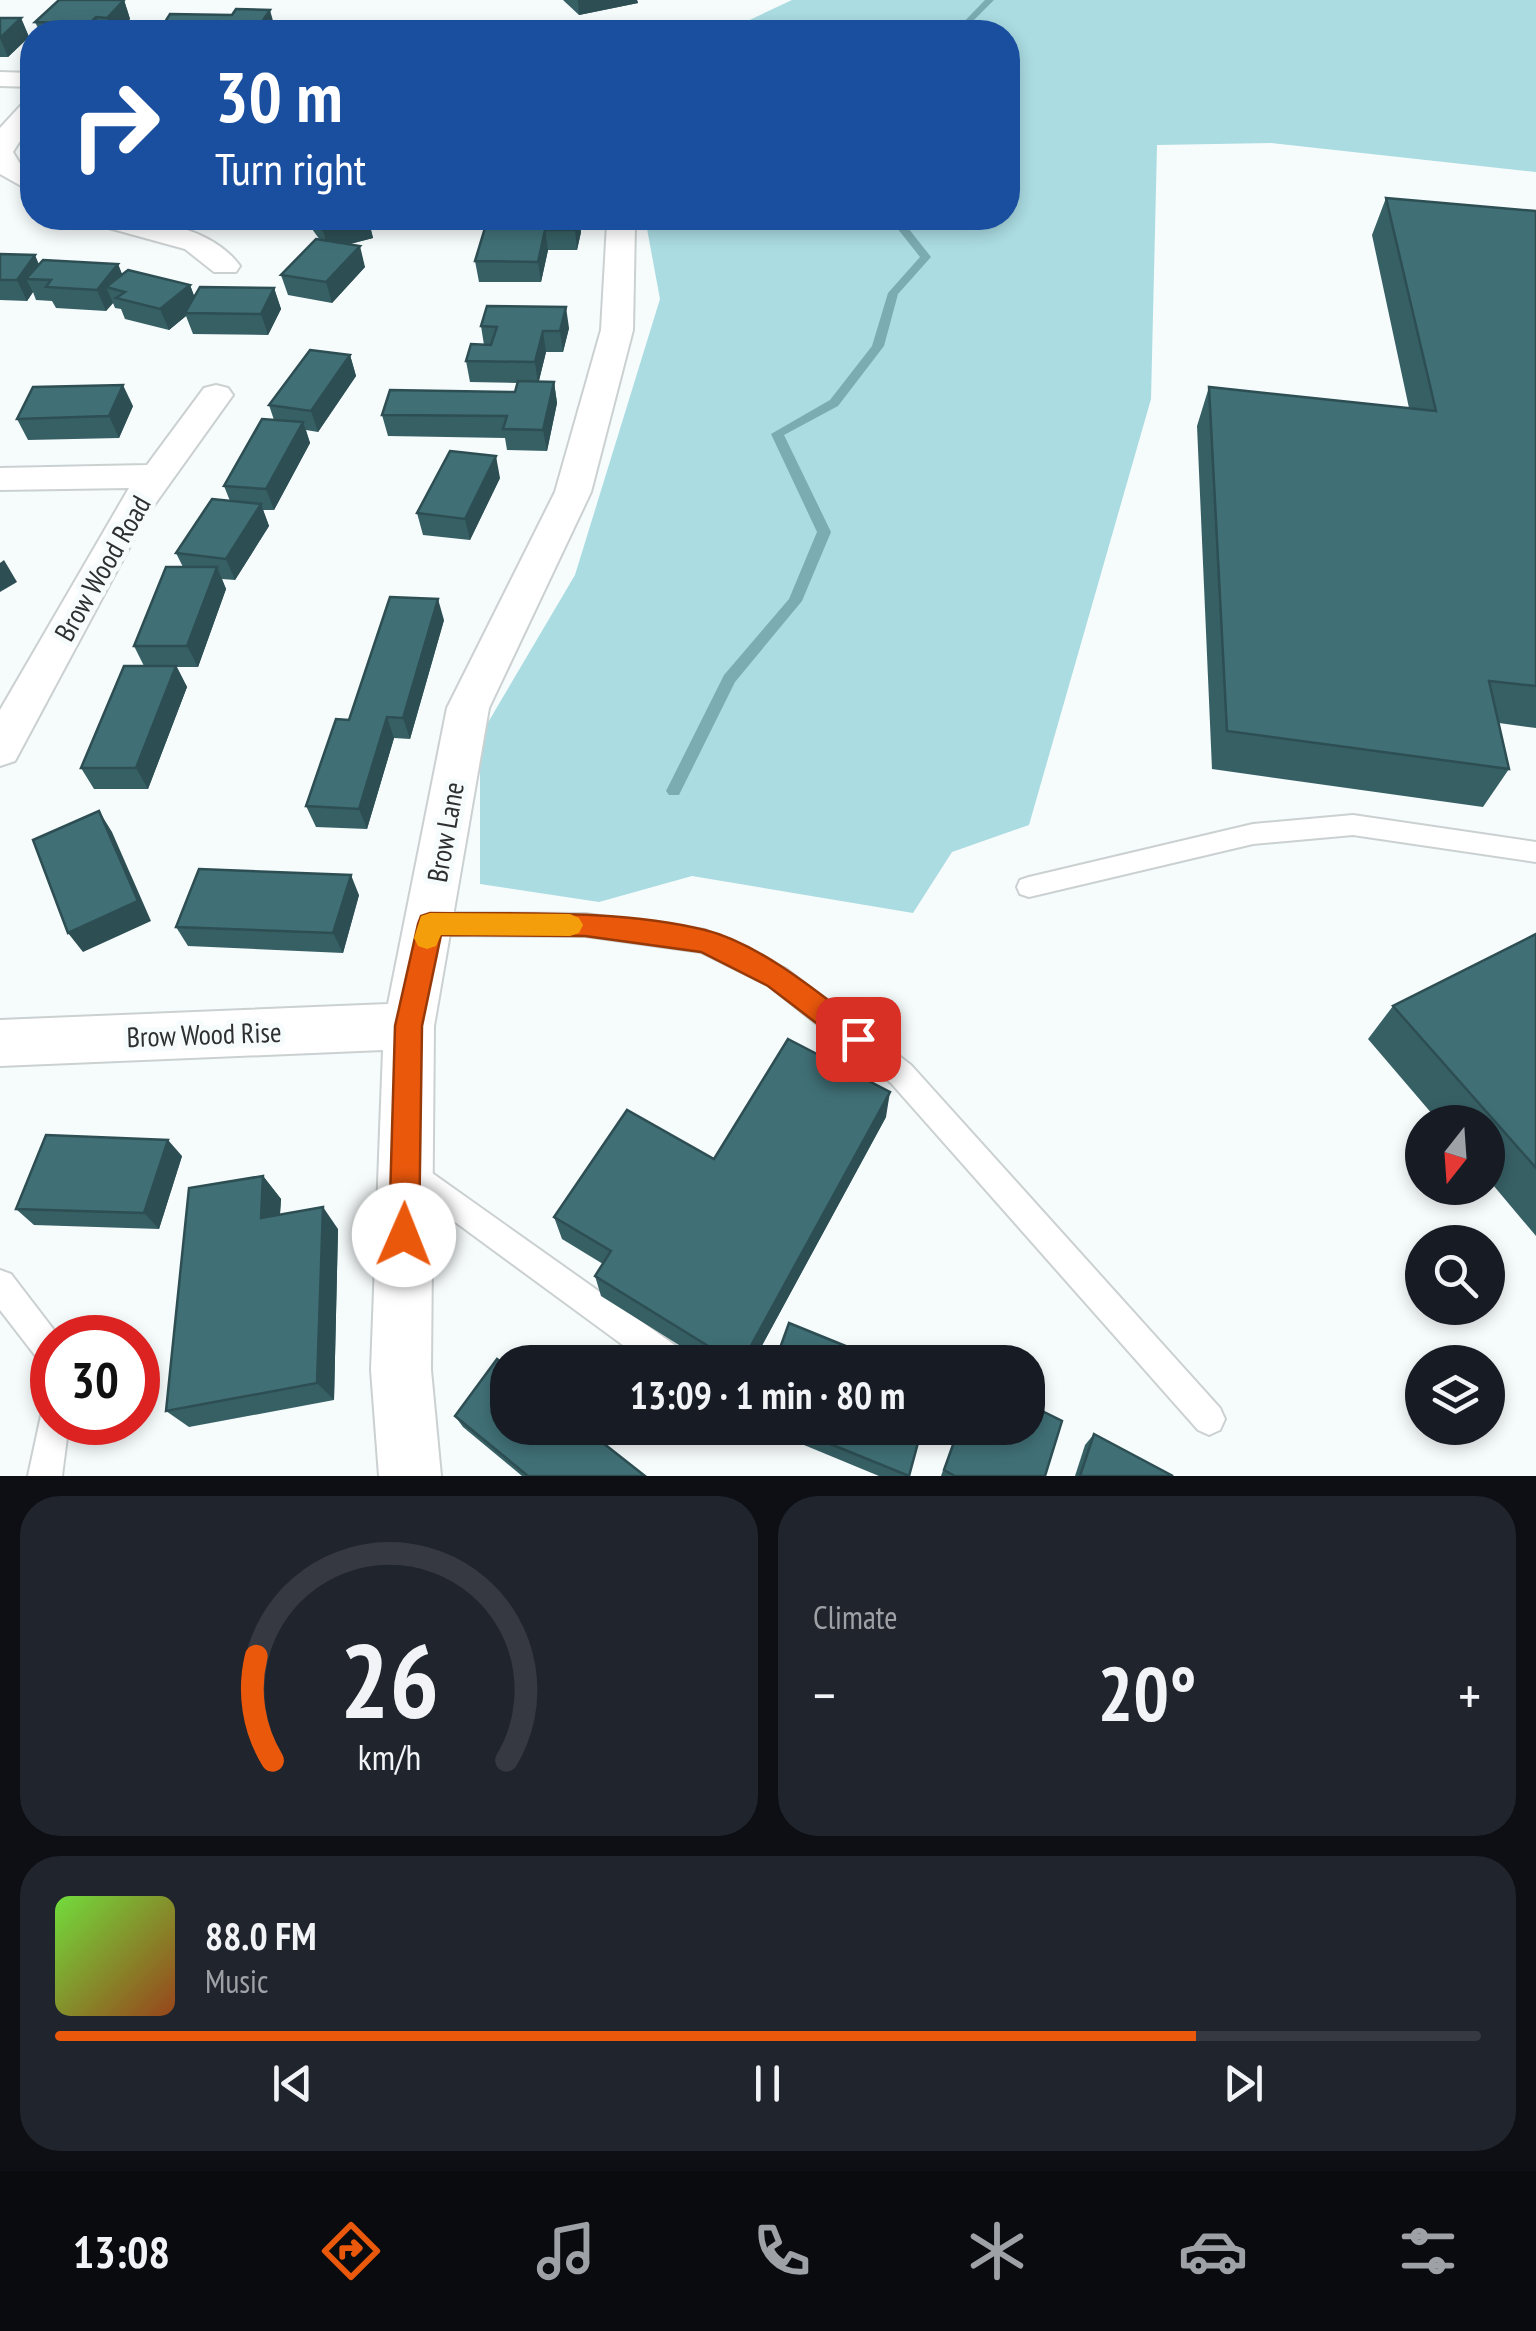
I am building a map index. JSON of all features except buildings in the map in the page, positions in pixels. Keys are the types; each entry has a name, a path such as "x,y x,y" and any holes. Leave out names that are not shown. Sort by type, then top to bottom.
{"street":[{"path":"20,121 0,152 20,184"},
{"path":"148,230 195,243 225,266"},
{"name":"Brow Lane","path":"410,1476 401,1370 409,1026 468,708 574,492 617,330 621,230"},
{"name":"Brow Wood Road","path":"0,749 129,514 216,396"},
{"path":"0,479 158,476"},
{"name":"Brow Wood Rise","path":"0,1042 409,1026"}],"lane":[{"path":"1029,887 1253,834 1352,825 1536,852"},
{"path":"430,924 585,926 705,941 777,978 901,1074 1208,1420"},
{"path":"406,1168 649,1345"},
{"path":"0,1284 30,1323"},
{"path":"46,1476 50,1445"}],"shaded area":[{"path":"792,0 1536,0 1536,172 1271,143 1157,145 1151,399 1029,825 952,852 913,913 692,876 599,902 480,884 480,736 575,575 660,299 647,230 1020,230 1020,20 750,20"}],"waterway":[{"path":"970,20 990,0"},
{"path":"674,791 729,679 795,601 824,532 777,434 834,403 878,346 893,293 926,257 904,230"}],"slow traffic":[{"path":"427,938 430,924 570,925"}],"route":[{"path":"404,1235 409,1026 430,924 585,926 705,941 777,978 858,1039"}]}
